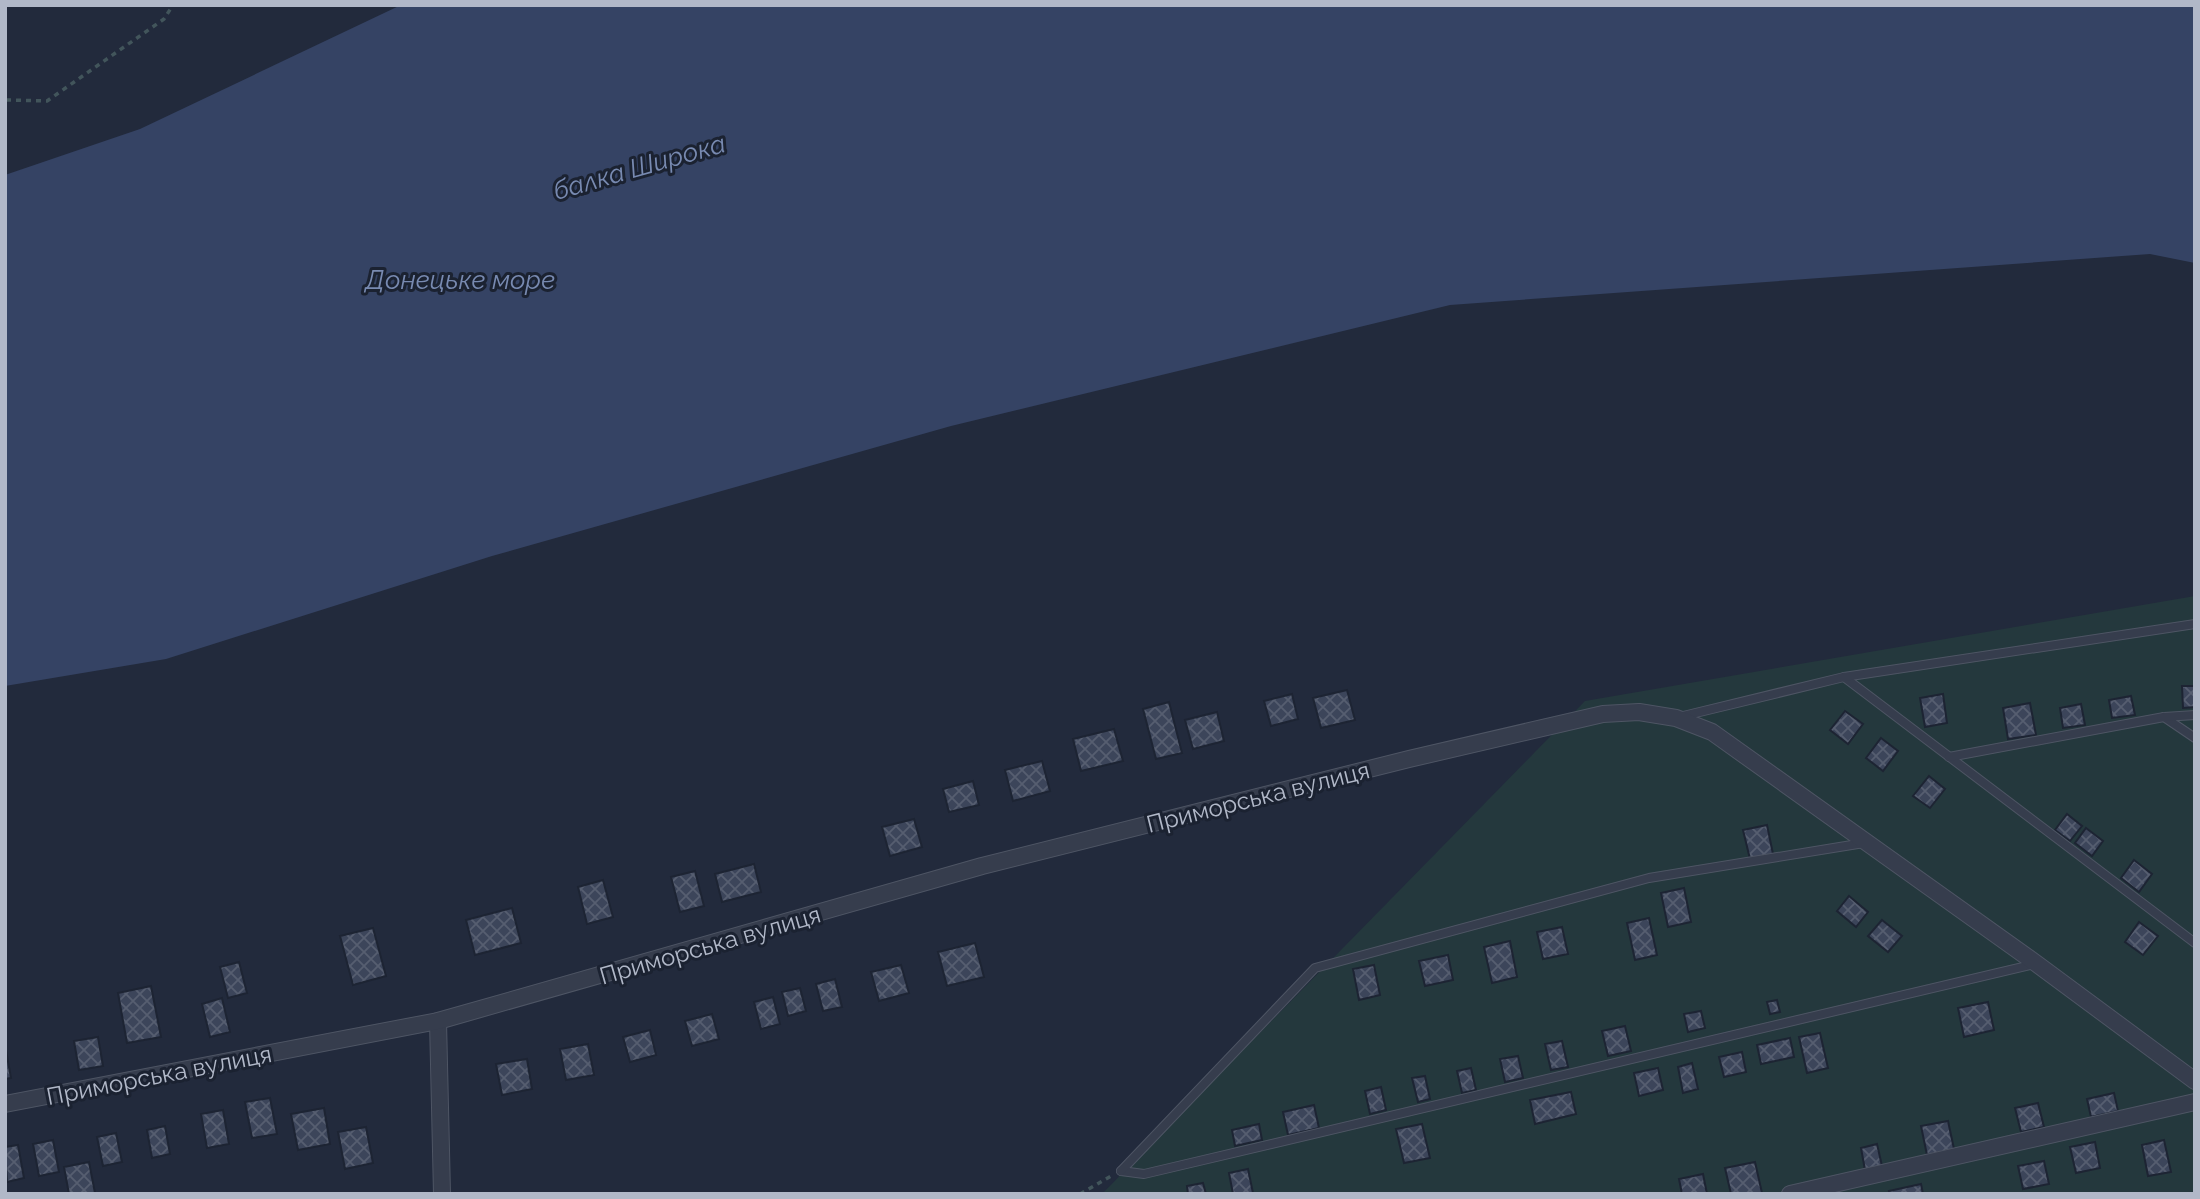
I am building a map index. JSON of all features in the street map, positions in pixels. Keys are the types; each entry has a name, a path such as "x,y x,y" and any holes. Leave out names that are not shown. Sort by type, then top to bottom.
{"street":[{"name":"Приморська вулиця","path":"5,1104 438,1021 982,866 1409,759 1603,714 1639,712 1676,718 1712,733 2037,964 2195,1082"},
{"path":"438,1021 442,1194"},
{"path":"1790,1194 2195,1102"}],"lane":[{"path":"1676,718 1844,677 2195,624"},
{"path":"1844,677 2195,943"},
{"path":"1949,757 2164,717 2195,715"},
{"path":"2164,717 2195,738"},
{"path":"1121,1171 1315,968 1649,878 1867,843"},
{"path":"1121,1171 1144,1174 2037,964"}],"path":[{"path":"6,100 47,102 164,19 173,5"},
{"path":"1080,1194 1121,1171"}],"green space":[{"path":"2195,596 2195,1194 1102,1194 1585,701"}],"water":[{"name":"Донецьке море","path":"401,5 2195,5 2195,263 2150,254 1450,305 951,426 492,556 166,659 5,686 5,175 140,129"}],"building":[{"path":"2182,686 2195,686 2195,707 2183,708"},
{"path":"1347,690 1355,720 1321,728 1313,698"},
{"path":"1292,694 1298,719 1271,726 1264,701"},
{"path":"1943,694 1947,723 1925,727 1920,698"},
{"path":"2131,696 2135,715 2112,718 2109,700"},
{"path":"1169,702 1182,753 1156,759 1143,709"},
{"path":"2030,703 2036,735 2008,739 2003,708"},
{"path":"2081,704 2085,725 2063,728 2060,708"},
{"path":"1845,711 1863,724 1848,744 1830,730"},
{"path":"1217,712 1224,741 1193,749 1185,720"},
{"path":"1114,729 1123,761 1081,771 1073,739"},
{"path":"1881,738 1898,751 1883,771 1866,758"},
{"path":"1042,761 1050,791 1013,801 1005,770"},
{"path":"1929,776 1945,789 1930,808 1913,796"},
{"path":"973,781 979,805 949,812 943,789"},
{"path":"2067,814 2082,826 2070,841 2055,830"},
{"path":"914,819 922,847 890,856 882,827"},
{"path":"1767,825 1773,854 1750,859 1743,830"},
{"path":"2086,828 2103,841 2092,856 2075,843"},
{"path":"2134,860 2152,874 2139,892 2121,878"},
{"path":"754,864 761,892 722,902 715,874"},
{"path":"695,871 704,906 680,912 671,877"},
{"path":"603,880 613,917 587,924 578,887"},
{"path":"1684,888 1691,922 1668,927 1661,893"},
{"path":"1849,896 1868,912 1856,927 1837,911"},
{"path":"512,908 521,943 475,955 466,920"},
{"path":"1649,918 1657,955 1635,960 1627,923"},
{"path":"1882,920 1902,936 1888,952 1868,936"},
{"path":"2139,922 2158,936 2143,955 2125,942"},
{"path":"1562,927 1568,954 1543,959 1537,932"},
{"path":"373,928 386,976 353,985 340,936"},
{"path":"1510,941 1517,977 1492,983 1484,947"},
{"path":"975,943 984,977 947,986 938,952"},
{"path":"1448,955 1453,980 1425,986 1419,961"},
{"path":"239,962 247,993 228,998 220,967"},
{"path":"901,965 909,993 879,1001 871,972"},
{"path":"1374,965 1380,995 1359,1000 1353,969"},
{"path":"835,979 842,1007 823,1011 816,984"},
{"path":"151,986 161,1037 127,1043 118,993"},
{"path":"800,988 806,1011 788,1016 782,992"},
{"path":"773,997 780,1024 761,1029 754,1002"},
{"path":"222,998 230,1032 210,1037 202,1004"},
{"path":"1777,1000 1780,1012 1770,1014 1767,1002"},
{"path":"1988,1002 1994,1030 1964,1037 1958,1008"},
{"path":"1701,1011 1705,1028 1688,1032 1684,1014"},
{"path":"712,1014 719,1039 692,1046 685,1021"},
{"path":"1625,1026 1631,1051 1608,1056 1602,1031"},
{"path":"650,1030 656,1055 630,1062 623,1037"},
{"path":"1820,1033 1828,1068 1807,1073 1799,1037"},
{"path":"98,1037 103,1066 79,1070 74,1041"},
{"path":"1790,1038 1794,1057 1761,1064 1757,1045"},
{"path":"1562,1041 1568,1067 1551,1070 1545,1044"},
{"path":"588,1044 594,1075 566,1080 560,1049"},
{"path":"5,1045 11,1078 5,1079"},
{"path":"1742,1052 1746,1072 1724,1077 1719,1057"},
{"path":"1518,1056 1523,1078 1505,1082 1500,1059"},
{"path":"527,1059 532,1089 502,1095 496,1064"},
{"path":"1692,1063 1698,1089 1683,1093 1678,1067"},
{"path":"1471,1068 1476,1090 1462,1093 1457,1071"},
{"path":"1658,1068 1663,1090 1639,1096 1634,1073"},
{"path":"1425,1076 1430,1099 1418,1102 1412,1078"},
{"path":"1381,1087 1386,1110 1370,1114 1365,1091"},
{"path":"1571,1092 1576,1114 1535,1124 1530,1100"},
{"path":"2114,1093 2118,1111 2091,1117 2087,1099"},
{"path":"270,1098 277,1134 252,1138 245,1102"},
{"path":"2038,1103 2044,1127 2021,1132 2015,1108"},
{"path":"1314,1105 1319,1128 1288,1135 1283,1112"},
{"path":"324,1108 330,1144 298,1150 291,1114"},
{"path":"223,1110 229,1144 207,1148 201,1114"},
{"path":"1948,1121 1954,1149 1927,1155 1921,1126"},
{"path":"1259,1124 1262,1140 1235,1146 1232,1130"},
{"path":"1422,1124 1430,1158 1404,1163 1396,1129"},
{"path":"165,1126 170,1154 152,1158 147,1130"},
{"path":"366,1127 373,1163 345,1169 338,1132"},
{"path":"116,1133 122,1162 103,1166 97,1137"},
{"path":"53,1140 59,1172 39,1176 33,1144"},
{"path":"2164,1140 2171,1172 2148,1176 2142,1145"},
{"path":"2095,1142 2100,1168 2076,1173 2070,1147"},
{"path":"1877,1144 1882,1166 1865,1170 1861,1148"},
{"path":"18,1145 24,1178 7,1182 5,1147"},
{"path":"2044,1161 2049,1184 2023,1189 2018,1166"},
{"path":"89,1162 95,1193 69,1194 64,1167"},
{"path":"1755,1162 1762,1193 1731,1194 1725,1168"},
{"path":"1248,1169 1253,1193 1233,1194 1229,1173"},
{"path":"1703,1174 1707,1194 1682,1194 1679,1179"},
{"path":"1203,1183 1206,1194 1188,1194 1187,1186"},
{"path":"1921,1184 1923,1194 1890,1194 1889,1191"}],"water label":[{"name":"балка Широка","path":"639,167"}]}
